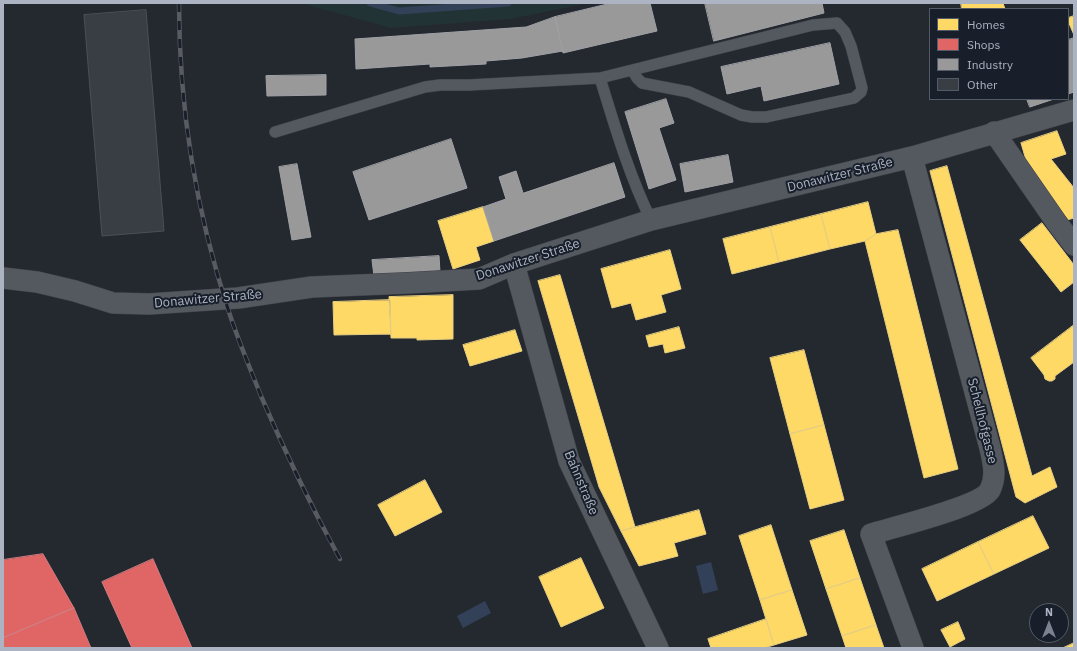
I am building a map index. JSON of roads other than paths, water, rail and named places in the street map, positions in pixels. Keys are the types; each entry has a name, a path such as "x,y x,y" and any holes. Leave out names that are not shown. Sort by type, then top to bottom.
{"street":[{"name":"Donawitzer Straße","path":"3,278 38,282 75,291 113,303 149,304 238,298 312,287 408,284 479,279 514,264 651,220 912,157 1074,110"},
{"path":"994,132 1074,245"},
{"name":"Schellhofgasse","path":"912,157 990,448 995,473 989,491 968,504 871,534 913,648"},
{"name":"Bahnstraße","path":"514,264 570,461 658,648"}],"lane":[{"path":"275,132 425,87 440,85 470,85 600,78 813,25 837,23 845,32 848,39 862,88 861,92 854,98 766,117 752,117 741,115 689,92 642,83 636,78 633,71"},
{"path":"600,78 625,159 638,193 651,220"}],"water":[{"path":"711,562 718,590 703,594 696,566"},
{"path":"485,601 491,613 463,628 457,616"}],"waterway":[{"path":"370,3 399,11 508,3"}],"railway":[{"path":"179,3 182,82 186,121 199,198 217,274 236,333 279,438 340,559"}]}
